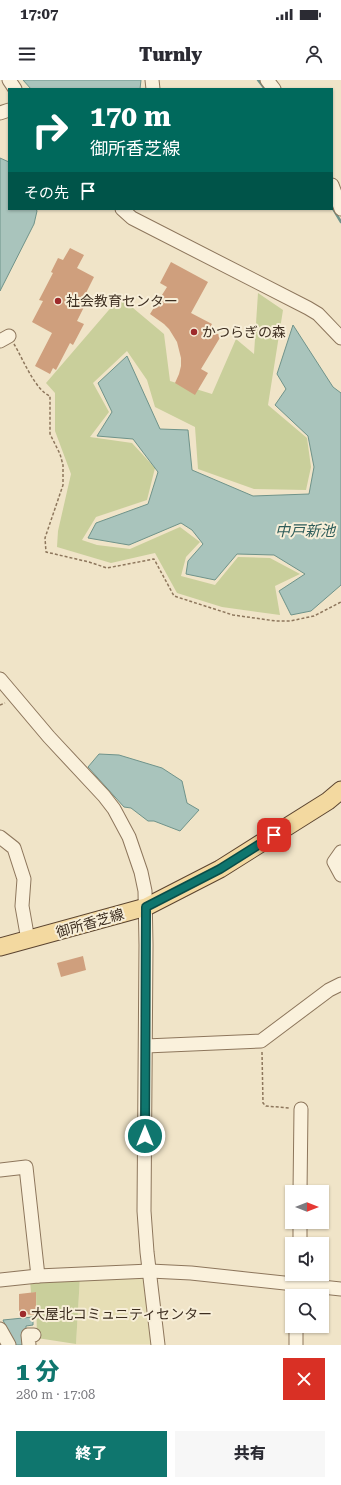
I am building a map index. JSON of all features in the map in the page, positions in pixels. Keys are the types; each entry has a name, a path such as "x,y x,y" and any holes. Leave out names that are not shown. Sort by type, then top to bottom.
{"main road":[{"name":"御所香芝線","path":"0,947 146,907 220,869 328,801 341,790"}],"street":[{"path":"267,80 273,88"},
{"path":"333,188 341,209"},
{"path":"123,210 132,218 308,308 318,314 341,338"},
{"path":"0,679 33,720 114,809 136,853 141,872 145,890 146,907 144,1211 158,1345"},
{"path":"0,837 14,848 24,880 22,906 28,940"},
{"path":"341,852 334,862 341,875"},
{"path":"146,1046 262,1041 329,990 341,984"},
{"path":"300,1185 301,1109"},
{"path":"0,1170 26,1167 38,1276"},
{"path":"0,1280 38,1276 150,1271 191,1273 341,1289"},
{"path":"0,1329 9,1345"},
{"path":"296,1333 296,1345"}],"path":[{"path":"5,339 39,388 46,395 50,396 50,434 60,454 63,465 63,485 45,538 46,552 89,562 107,568 154,559 174,596 233,615 276,621 290,620 314,616 341,602"},
{"path":"262,1041 263,1103 266,1106 301,1109"}],"shaded area":[{"path":"145,1275 153,1344 76,1344 80,1276"}],"green space":[{"path":"258,293 283,310 268,405 307,438 311,467 306,490 254,489 198,469 195,427 155,407 147,380 127,351 93,383 109,412 90,437 132,443 155,468 147,500 96,517 82,540 97,545 130,549 180,527 200,542 186,557 181,576 215,585 238,557 270,558 300,574 275,586 280,615 222,607 177,593 155,553 111,563 57,547 58,531 71,474 55,431 55,393 46,383 120,297 164,334 170,381 212,394 236,339 254,354"},
{"path":"80,1276 76,1344 37,1338 36,1292 31,1293 30,1279"}],"water":[{"path":"23,80 141,80 140,88 30,88"},
{"path":"0,158 8,162 8,210 37,211 34,224 0,291"},
{"name":"中戸新池","path":"293,325 333,387 341,393 341,585 311,611 291,615 279,591 305,574 274,555 237,554 215,580 186,574 188,561 203,544 192,530 181,523 129,545 88,538 96,523 148,504 158,472 133,439 97,436 112,412 98,383 127,356 160,429 188,430 192,470 253,496 309,494 314,467 308,436 275,405 286,389 277,374"},
{"path":"99,754 119,755 162,768 182,781 187,803 199,810 180,831 154,821 148,821 131,808 124,807 88,767"},
{"path":"33,1317 33,1325 26,1326 26,1345 14,1345 3,1320"}],"building":[{"path":"70,248 84,255 77,268 94,277 80,305 84,307 77,321 84,324 73,345 70,343 56,370 53,368 50,374 35,366 52,333 32,322 43,301 39,300 53,273 51,272 58,258 63,260"},
{"path":"171,262 208,282 191,313 212,324 209,329 221,336 201,369 208,373 195,395 175,383 181,366 181,358 177,342 169,329 150,314 167,287 160,283"},
{"path":"83,956 86,970 61,977 57,963"},
{"path":"36,1292 36,1315 19,1314 19,1294"}],"waterway":[{"path":"258,80 264,88"},
{"path":"333,209 341,222"}],"place":[{"name":"社会教育センター","path":"58,301"},
{"name":"かつらぎの森","path":"194,332"},
{"name":"大屋北コミュニティセンター","path":"23,1314"}],"route":[{"path":"145,1136 146,907 220,869 274,835"}]}
